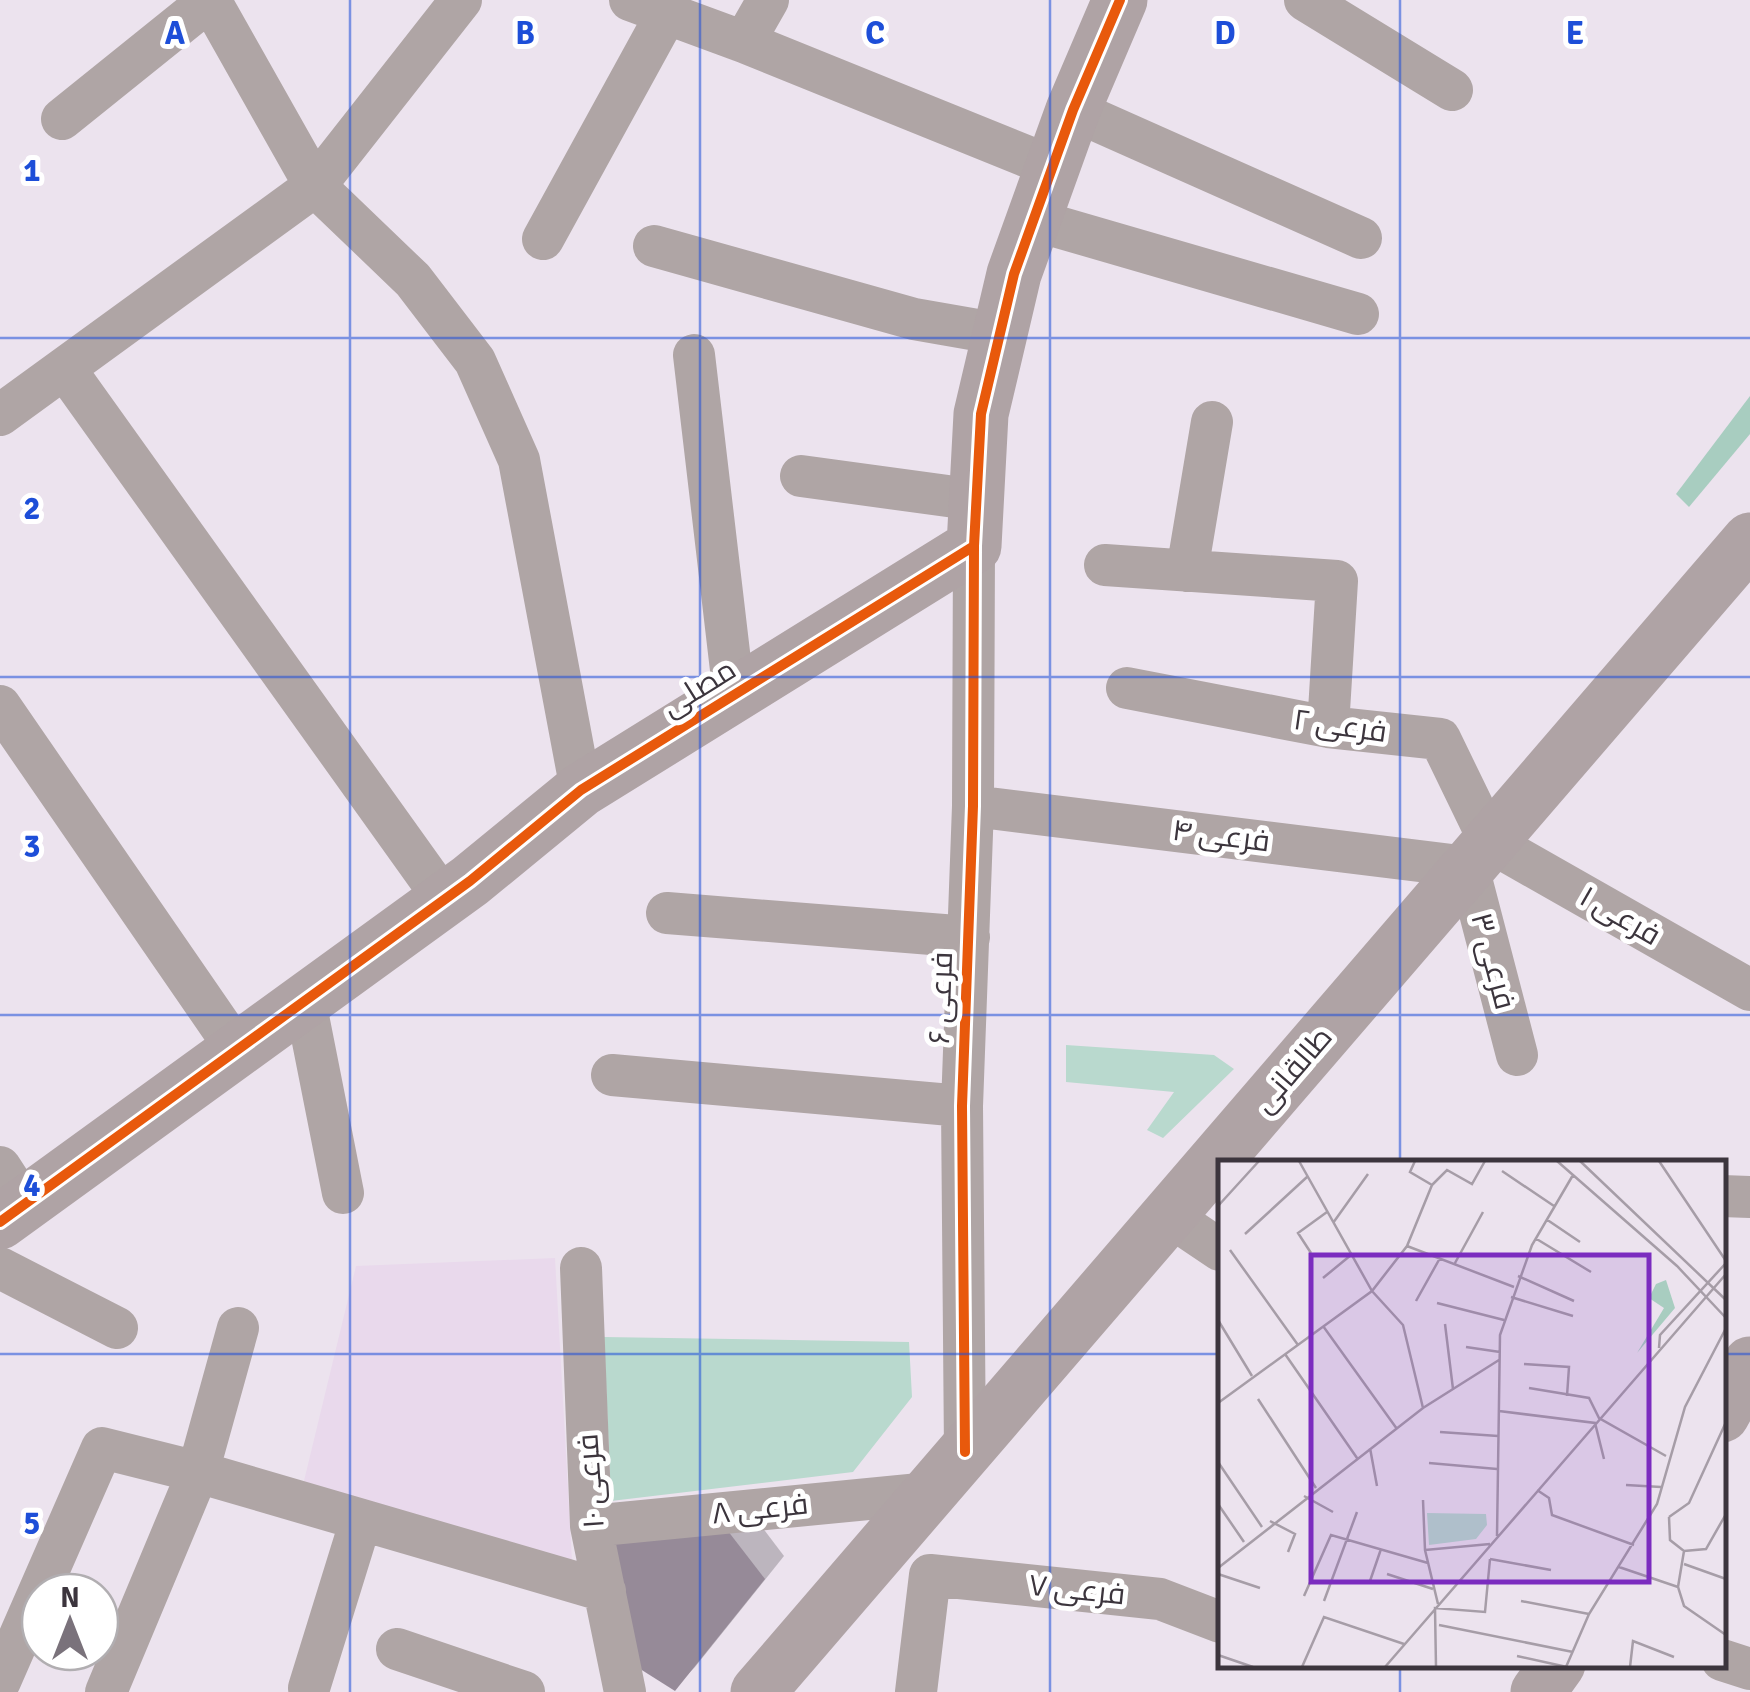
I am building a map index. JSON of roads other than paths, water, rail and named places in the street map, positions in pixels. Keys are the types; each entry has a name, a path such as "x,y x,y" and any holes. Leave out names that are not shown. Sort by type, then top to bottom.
{"street":[{"path":"62,119 210,0 315,186 413,280 475,361 519,460 581,790"},
{"path":"0,415 315,186 460,0"},
{"path":"744,42 768,0"},
{"path":"800,476 976,523 981,414 1014,274 1073,110 1120,0"},
{"path":"1305,0 1452,90"},
{"path":"543,240 648,7 1053,167"},
{"path":"1073,110 1362,238"},
{"path":"1034,220 1358,314"},
{"path":"654,246 914,319 1000,334"},
{"path":"694,355 734,696"},
{"path":"65,369 444,899"},
{"path":"1187,571 1212,422"},
{"name":"مصلی","path":"8,1198 237,1050 444,899 581,790 734,696 976,523"},
{"name":"فرعی ۶","path":"965,1452 962,1106 973,806 976,523"},
{"name":"طالقانی","path":"758,1692 1750,540"},
{"path":"1105,565 1336,581 1328,728"},
{"name":"فرعی ۲","path":"1127,688 1328,728 1440,738 1479,854"},
{"path":"0,706 237,1050"},
{"name":"فرعی ۴","path":"973,806 1479,854"},
{"name":"فرعی ۱","path":"1479,854 1750,990"},
{"name":"فرعی ۳","path":"1479,854 1517,1055"},
{"path":"667,913 969,937"},
{"path":"305,1000 343,1194"},
{"path":"612,1074 962,1106"},
{"path":"1725,1196 1750,1197"},
{"path":"1168,1215 1218,1249"},
{"path":"0,1268 117,1328"},
{"name":"فرعی ۱۰","path":"581,1268 591,1526 625,1692"},
{"path":"106,1692 198,1472 238,1328"},
{"path":"1725,1410 1750,1364"},
{"path":"0,1681 102,1448 198,1472 604,1591"},
{"path":"915,1510 930,1576 916,1692"},
{"name":"فرعی ۸","path":"591,1526 915,1510"},
{"path":"309,1688 361,1520"},
{"name":"فرعی ۷","path":"930,1576 1160,1599 1218,1621"},
{"path":"396,1650 524,1692"},
{"path":"1725,1661 1750,1669"},
{"path":"1538,1692 1556,1667"}]}
